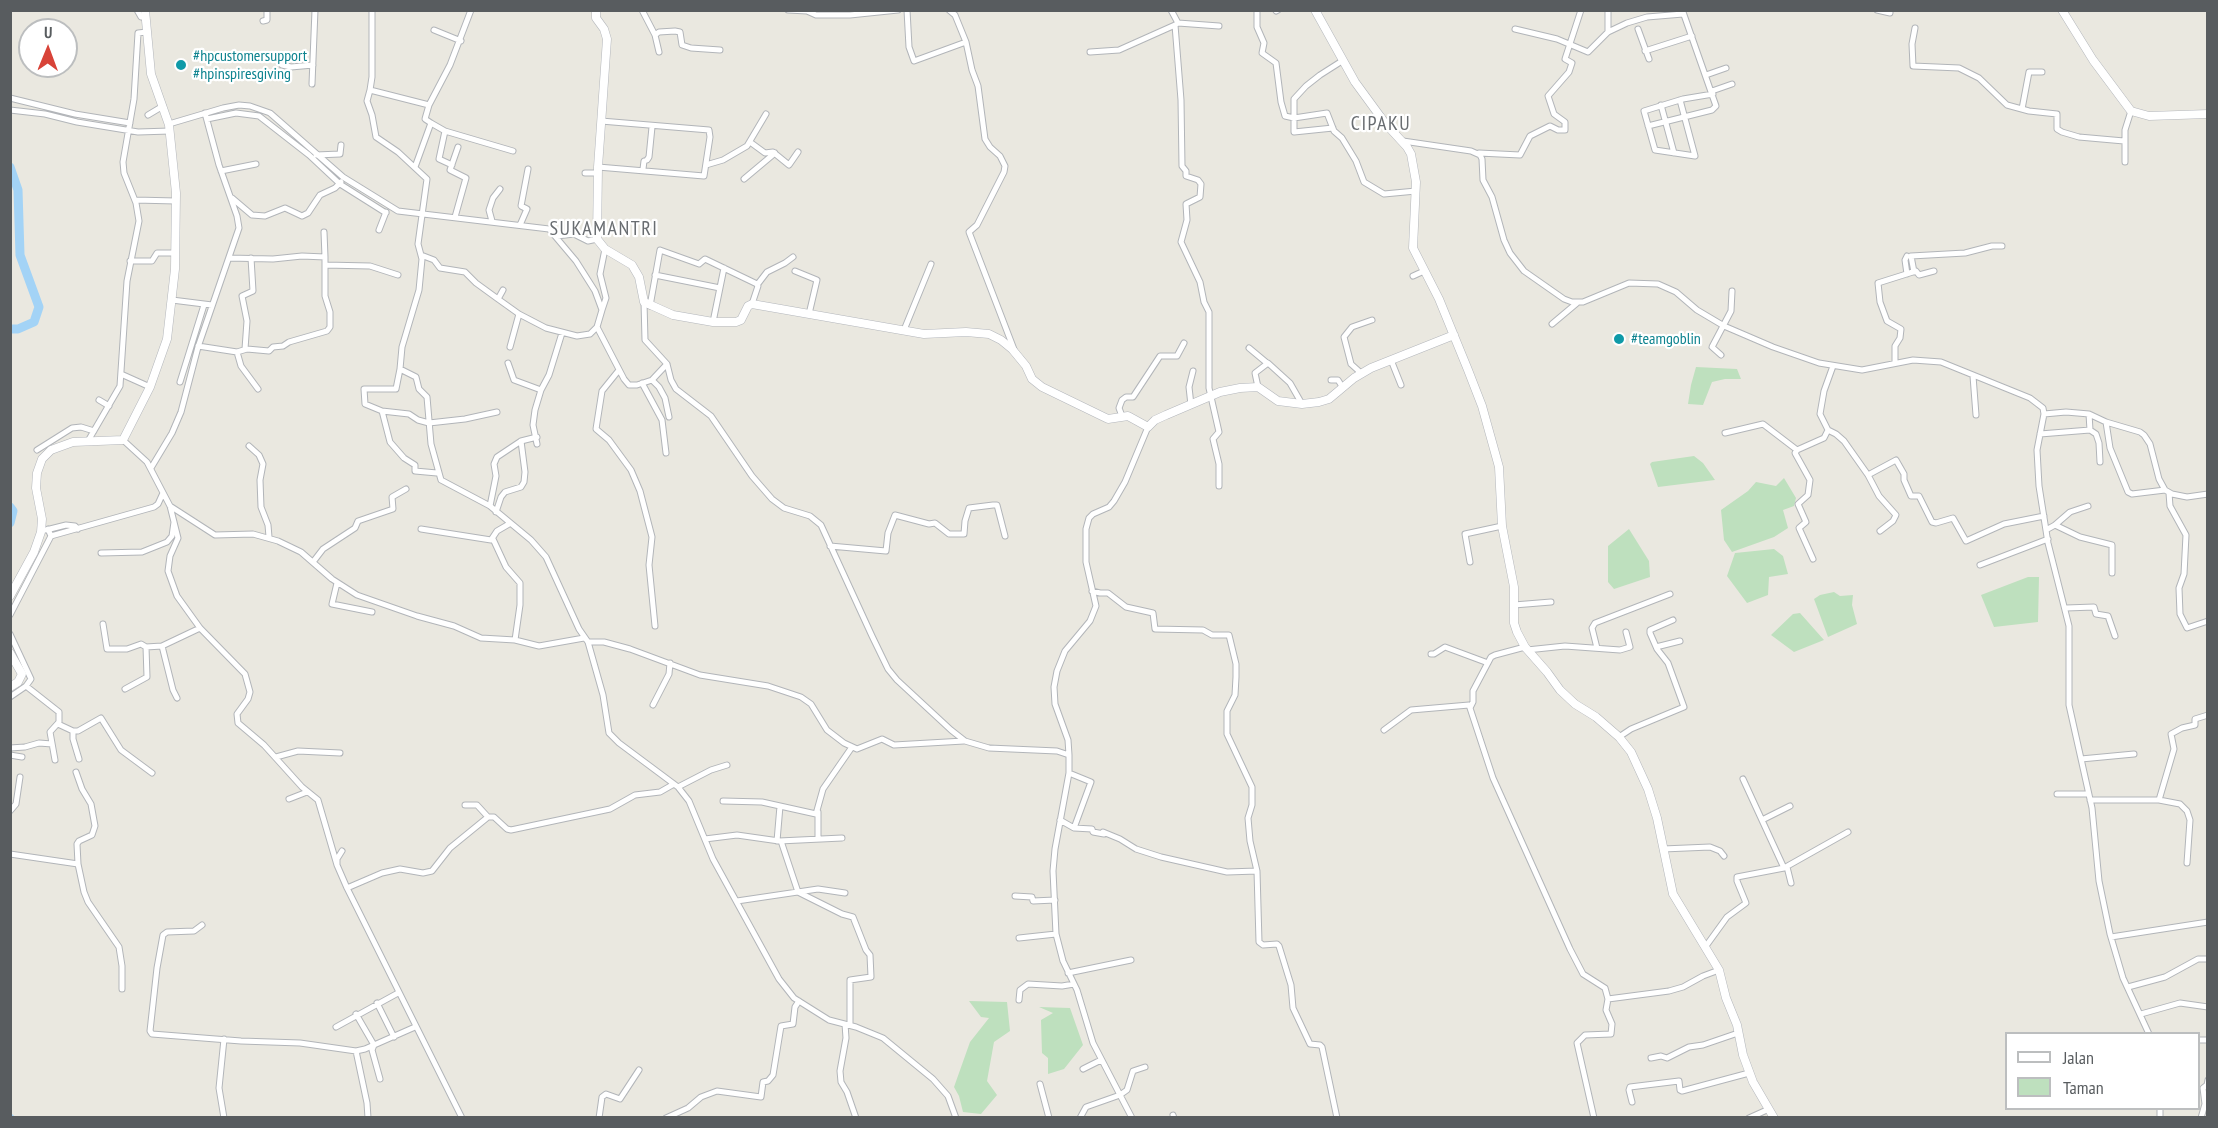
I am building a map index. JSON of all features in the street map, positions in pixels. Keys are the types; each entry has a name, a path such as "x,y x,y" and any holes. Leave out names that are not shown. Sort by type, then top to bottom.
{"street":[{"path":"123,440 150,387 170,322 176,253 176,201 169,127 151,74 145,14 141,17 137,10"},
{"path":"263,21 267,20 267,10"},
{"path":"312,84 315,10"},
{"path":"372,10 372,77 367,103 372,115 375,135 428,178 421,214 418,248 421,255 419,290 402,346 396,389 363,390 365,404 382,411 409,414 429,423 465,419 497,412"},
{"path":"471,10 460,41 429,105 425,120 445,131 513,151"},
{"path":"596,10 596,18 604,29 607,39 598,170 597,239 605,249 632,265 639,277 647,304"},
{"path":"642,10 655,35 659,52"},
{"path":"788,10 807,10 816,15 898,10"},
{"path":"907,10 909,42 914,61 966,42"},
{"path":"950,10 955,15 966,42 978,86 985,138 990,147 1000,156 1005,168 977,225 969,232 1015,352"},
{"path":"1171,10 1177,24 1182,165 1186,176 1198,180 1201,184 1200,197 1186,204 1187,219 1181,242 1199,280 1204,302 1209,310 1209,388 1219,432 1213,438 1219,464 1219,486"},
{"path":"1257,10 1257,27 1264,43 1262,53 1276,63 1285,116 1294,118 1326,113 1333,128 1356,160 1362,180 1386,195 1416,191"},
{"path":"1316,10 1342,61 1385,123 1403,141 1413,162 1416,191 1412,243 1454,335 1482,406 1499,467 1502,526 1513,576 1515,627 1526,648 1560,690 1620,737 1631,752 1650,795 1657,818 1668,879 1676,901 1719,970 1726,998 1737,1025 1749,1073 1759,1095 1774,1118"},
{"path":"1403,141 1477,153 1520,155 1530,136 1550,126 1559,130 1565,127 1562,119 1554,114 1548,96 1569,73 1572,63 1565,58 1581,10"},
{"path":"1608,10 1608,32"},
{"path":"1877,10 1890,13"},
{"path":"2062,10 2093,60 2131,111 2142,115 2164,116 2208,114"},
{"path":"1515,29 1570,44 1588,52 1608,32 1647,14 1683,12 1716,106 1712,110 1648,126"},
{"path":"1090,52 1119,50 1177,24 1219,26"},
{"path":"1915,28 1912,65 1959,68 1979,78 2007,105 2057,114 2057,129 2066,134 2124,141"},
{"path":"1638,29 1649,59"},
{"path":"434,30 460,41"},
{"path":"88,441 120,386 122,374 127,281 139,221 135,200 124,173 123,162 134,99 138,33 147,32"},
{"path":"655,35 659,32 680,32 682,45 691,48 720,50"},
{"path":"1646,51 1692,36"},
{"path":"1333,128 1295,132 1295,96 1320,75 1342,61"},
{"path":"282,64 291,67 314,65"},
{"path":"1706,75 1726,68"},
{"path":"2022,109 2029,72 2042,72"},
{"path":"1680,100 1695,156 1655,150 1644,110 1680,100 1712,93 1732,84"},
{"path":"370,90 429,105"},
{"path":"10,98 56,112 77,122 130,127 147,132 204,115 243,109 270,113 342,181 387,210 547,228 557,237 587,276 602,310"},
{"path":"1661,105 1674,153"},
{"path":"148,115 163,106"},
{"path":"10,110 56,112"},
{"path":"2125,162 2124,141 2131,111"},
{"path":"706,165 723,160 750,142 766,114"},
{"path":"151,468 175,426 187,372 208,305 229,258 239,225 204,115"},
{"path":"585,172 643,169 704,176 710,137 708,130 601,121"},
{"path":"414,167 431,123"},
{"path":"643,169 644,161 649,157 652,127"},
{"path":"445,131 439,159 452,165"},
{"path":"750,142 766,153 775,153 790,165 798,152"},
{"path":"302,145 316,155 342,181"},
{"path":"316,155 340,154 341,145"},
{"path":"455,217 466,178 451,171 458,147"},
{"path":"744,179 775,153"},
{"path":"1477,153 1482,159 1482,180 1492,197 1504,240 1515,262 1550,291 1577,303"},
{"path":"221,171 256,164"},
{"path":"520,225 527,209 521,206 528,169"},
{"path":"230,196 252,215 265,216 285,208 302,216 308,213 320,195 342,181"},
{"path":"492,221 489,210 493,198 500,189"},
{"path":"135,200 176,201"},
{"path":"379,230 387,210"},
{"path":"195,346 237,352 245,349 269,351 273,347 283,346 328,330 330,315 325,296 324,232"},
{"path":"557,237 574,234 588,241 597,239"},
{"path":"1914,272 1911,256 1965,253 1992,246 2002,246"},
{"path":"421,255 434,260 440,268 465,272 476,284 519,314 546,328 584,336 597,327 606,298 600,274 605,249"},
{"path":"758,285 705,260 699,264 660,250 647,304 645,340 667,364 674,386 711,416 752,476 784,508 815,520 823,528 840,571 888,669 897,680 965,741 983,747 1057,751 1069,755"},
{"path":"130,261 152,261 157,254 176,253"},
{"path":"647,304 673,315 713,322 738,322 752,304 758,285 767,272 793,256"},
{"path":"1907,256 1905,260 1907,274"},
{"path":"229,258 325,257"},
{"path":"245,349 247,321 242,296 253,291 251,258"},
{"path":"904,330 931,264"},
{"path":"325,265 368,266 398,274"},
{"path":"713,322 724,268"},
{"path":"795,271 817,280 809,314"},
{"path":"1413,276 1424,271"},
{"path":"1895,362 1895,346 1901,330 1887,321 1880,302 1878,282 1917,271 1920,275 1934,271"},
{"path":"655,274 720,288"},
{"path":"1552,324 1577,303 1597,298 1629,283 1658,284 1676,292 1697,310 1724,326 1773,347 1833,366 1862,370 1895,362 1919,360 1941,362 2030,398 2043,408 2044,414 2037,450 2038,486 2069,626 2069,705 2089,798 2099,881 2116,959 2148,1032"},
{"path":"498,299 503,291"},
{"path":"1721,356 1712,347 1731,311 1732,291"},
{"path":"172,300 208,305"},
{"path":"752,304 926,334 938,332 989,334 1001,340 1015,352 1026,366 1032,379 1042,387 1108,419 1122,416 1133,418 1148,427"},
{"path":"510,347 519,314"},
{"path":"1361,373 1351,364 1344,337 1352,327 1372,320"},
{"path":"597,327 624,380 629,385 637,385 654,379 667,364"},
{"path":"490,506 496,476 495,461 501,453 521,441 537,441 533,423 541,390 549,375 562,333"},
{"path":"1132,1118 1093,1043 1056,934 1053,871 1069,773 1069,755 1068,740 1057,711 1054,687 1057,671 1065,651 1092,618 1096,606 1086,562 1086,529 1089,518 1096,512 1109,507 1114,501 1125,482 1148,427 1155,420 1211,396 1240,387 1258,387 1275,400 1302,404 1329,399 1361,373 1454,335"},
{"path":"1122,416 1119,408 1123,398 1133,398 1160,356 1178,355 1184,342"},
{"path":"1248,348 1290,383 1302,404"},
{"path":"237,352 241,366 258,389"},
{"path":"1392,360 1401,385"},
{"path":"508,363 514,380 541,390"},
{"path":"1258,387 1255,373 1267,363"},
{"path":"1833,366 1824,392 1821,411 1828,430 1844,441 1868,475 1879,496 1896,514 1893,521 1880,531"},
{"path":"400,369 417,378 419,389 427,397 431,444 437,473 441,480 490,506 531,540 546,557 586,640 603,695 609,733 676,785 693,808 705,839 779,979 799,1001 829,1020 848,1024 883,1038 933,1079 948,1096 956,1118"},
{"path":"619,370 602,391 596,427 631,470 640,490 652,537 649,567 655,626"},
{"path":"1191,405 1189,387 1192,371"},
{"path":"180,382 187,372"},
{"path":"122,374 150,387"},
{"path":"1973,376 1977,415"},
{"path":"654,379 665,398 669,417"},
{"path":"1331,380 1338,380 1343,388"},
{"path":"642,383 662,420 666,453"},
{"path":"99,400 109,406"},
{"path":"382,411 390,442 404,458 415,465 415,472 437,473"},
{"path":"2044,414 2066,412 2089,414 2144,435 2154,455 2159,479 2167,491 2170,506 2186,535 2184,574 2179,588 2180,614 2187,628 2208,621"},
{"path":"2089,414 2090,430"},
{"path":"2106,422 2109,447 2128,492 2131,494 2167,491 2193,497 2208,494"},
{"path":"1725,433 1763,424 1797,450"},
{"path":"37,450 72,428 81,427 94,431"},
{"path":"1797,450 1824,438 1828,430"},
{"path":"2040,434 2090,430 2096,434 2100,462"},
{"path":"2096,434 2103,431"},
{"path":"48,532 42,519 36,488 37,473 45,454 73,442 123,440 144,458 170,506 174,520 178,538 168,562 169,578 177,596 200,628 245,674 250,695 238,710 237,720 276,757 320,805 337,866 415,1028 462,1118"},
{"path":"496,512 501,496 505,492 521,487 524,482 521,441"},
{"path":"249,446 259,455 263,464 260,480 261,507 268,525 269,537"},
{"path":"1797,450 1796,457 1808,474 1811,486 1807,496 1798,504 1806,522 1798,528 1813,559"},
{"path":"1868,475 1896,460 1904,474 1904,480 1911,496 1919,496 1933,522 1953,518 1966,541 2004,524 2044,516"},
{"path":"313,562 323,549 356,527 358,522 393,509 392,497 406,489"},
{"path":"48,532 78,529 154,507 163,493"},
{"path":"831,546 886,551 888,533 895,515 929,524 935,523 949,534 964,534 969,508 993,505 997,505 1005,536"},
{"path":"170,506 215,535 253,534 269,537 301,552 338,583 357,595 454,626 481,638 515,640 529,645 544,646 586,640 604,642 630,648 700,675 768,686 801,697 811,704 827,730 852,747 860,749 882,739 894,745 965,741"},
{"path":"2046,530 2070,512 2088,506"},
{"path":"101,554 142,552 168,542 172,536 174,520"},
{"path":"493,539 497,531 509,524"},
{"path":"2055,525 2080,537 2112,545 2112,573"},
{"path":"1470,562 1465,534 1502,526"},
{"path":"421,529 458,533 476,539 493,539"},
{"path":"10,615 24,579 48,532"},
{"path":"493,539 506,567 520,583 520,607 515,640"},
{"path":"1980,565 2048,539"},
{"path":"10,596 24,579"},
{"path":"338,583 332,604 372,612"},
{"path":"1092,591 1108,593 1126,607 1153,613 1155,629 1203,630 1212,634 1229,635 1236,664 1236,677 1235,695 1229,706 1227,734 1252,787 1252,805 1248,818 1250,841 1257,871 1259,942 1263,945 1279,946 1291,985 1293,1008 1310,1044 1322,1047 1337,1118"},
{"path":"1597,648 1592,628 1595,623 1670,594"},
{"path":"1514,605 1551,602"},
{"path":"2066,608 2094,607 2096,614 2108,616 2115,636"},
{"path":"1620,737 1631,729 1684,707 1668,663 1656,646 1650,630 1673,620"},
{"path":"103,624 107,649 127,649 141,644 146,647 162,646 200,628"},
{"path":"1470,708 1473,703 1473,692 1495,654 1526,648 1565,646 1620,650 1628,648 1630,644 1626,632"},
{"path":"10,634 23,675 31,680"},
{"path":"1656,646 1680,641"},
{"path":"162,646 172,690 177,698"},
{"path":"125,689 147,677 146,647"},
{"path":"1431,654 1444,647 1488,663"},
{"path":"10,697 31,680 30,673 14,652"},
{"path":"653,705 669,674 670,663"},
{"path":"10,687 23,675"},
{"path":"26,686 57,709 60,720 51,730 55,760"},
{"path":"1384,730 1412,709 1469,705 1493,778 1570,949 1583,974 1605,988 1608,999 1606,1010 1612,1024 1611,1034 1585,1035 1577,1043 1594,1118"},
{"path":"1227,720 1232,712"},
{"path":"2159,800 2175,748 2171,734 2194,725 2195,719 2208,715"},
{"path":"58,724 78,731 100,718 120,750 152,773"},
{"path":"73,730 73,739 79,759"},
{"path":"10,748 39,743 52,744"},
{"path":"818,839 818,812 823,789 852,747"},
{"path":"276,757 298,751 340,753"},
{"path":"2081,759 2134,754"},
{"path":"10,755 22,757"},
{"path":"347,888 382,873 400,870 430,872 457,841 488,817 495,817 505,827 518,829 610,809 635,795 660,792 727,765"},
{"path":"75,772 91,804 95,826 92,835 77,842 78,864 86,900 119,947 122,989"},
{"path":"1069,773 1091,782 1074,828"},
{"path":"10,811 16,804 20,777"},
{"path":"1743,779 1791,884"},
{"path":"290,799 307,792"},
{"path":"2057,794 2089,798 2176,802 2187,811 2190,830 2187,863"},
{"path":"723,801 758,801 814,814 818,812"},
{"path":"465,805 477,805 488,817"},
{"path":"780,806 779,841 798,892 842,914 853,917 870,955 871,977 850,980 848,1024 840,1071 841,1082 856,1118"},
{"path":"1762,820 1790,806"},
{"path":"1060,820 1074,828 1092,829 1093,832 1104,834 1103,832 1136,849 1194,865 1227,872 1257,871"},
{"path":"1706,946 1727,917 1746,903 1737,878 1785,867 1848,832"},
{"path":"705,839 740,835 754,839 779,841 842,838"},
{"path":"1664,849 1710,847 1720,850 1724,856"},
{"path":"337,866 337,859 342,851"},
{"path":"10,854 78,864"},
{"path":"737,901 818,889 845,893"},
{"path":"1015,896 1032,897 1033,902 1055,900"},
{"path":"2111,937 2208,922"},
{"path":"202,925 192,932 163,935 150,1031 154,1034 300,1043 356,1051 415,1028"},
{"path":"1019,938 1056,934"},
{"path":"2128,987 2165,977 2198,958 2208,959"},
{"path":"1068,973 1131,960"},
{"path":"1608,999 1617,996 1669,991 1719,970"},
{"path":"1019,1000 1020,990 1028,984 1062,986 1074,984"},
{"path":"336,1027 398,993"},
{"path":"666,1118 688,1108 700,1097 717,1090 762,1097 763,1082 768,1081 775,1068 781,1026 793,1024 795,1007 799,1001"},
{"path":"377,1003 394,1037"},
{"path":"2140,1014 2180,1003 2208,1007"},
{"path":"356,1014 374,1045 372,1050 380,1079"},
{"path":"1651,1058 1661,1056 1667,1058 1689,1047 1703,1045 1738,1033"},
{"path":"224,1039 219,1088 224,1118"},
{"path":"356,1051 368,1118"},
{"path":"1083,1070 1101,1060"},
{"path":"1080,1118 1086,1107 1120,1095 1127,1090 1134,1070 1145,1067"},
{"path":"599,1118 603,1096 620,1099 639,1070"},
{"path":"1632,1102 1630,1088 1679,1081 1682,1091 1749,1073"},
{"path":"2201,1118 2205,1104 2201,1088 2207,1085 2208,1080"},
{"path":"1040,1084 1049,1118"},
{"path":"1749,1118 1769,1109"}],"green space":[{"path":"1696,367 1737,369 1741,379 1712,382 1703,405 1688,404"},
{"path":"1694,456 1703,463 1715,480 1658,487 1650,464 1652,462"},
{"path":"1784,478 1796,498 1794,506 1783,510 1788,528 1774,537 1732,552 1724,540 1721,510 1748,491 1756,482 1776,486"},
{"path":"1629,529 1649,561 1650,577 1614,589 1608,582 1608,546"},
{"path":"1774,549 1783,556 1788,574 1769,577 1768,595 1747,603 1727,576 1735,553"},
{"path":"2028,577 2039,577 2038,622 1994,627 1981,595"},
{"path":"1834,592 1840,596 1853,595 1852,605 1857,624 1828,637 1814,599"},
{"path":"1800,613 1824,640 1794,652 1771,635 1793,614"},
{"path":"969,1001 1007,1002 1010,1031 994,1042 987,1081 997,1095 981,1114 963,1112 954,1087 970,1042 989,1018 981,1017"},
{"path":"1039,1007 1070,1008 1083,1045 1064,1069 1048,1074 1048,1058 1042,1053 1041,1020 1053,1013"}],"waterway":[{"path":"10,167 18,190 20,255 39,307 34,322 18,329 10,329"},
{"path":"10,507 13,511 10,523"},
{"path":"10,1113 15,1118"}],"place":[{"name":"#hpcustomersupport #hpinspiresgiving","path":"181,65"},
{"name":"#teamgoblin","path":"1619,339"}],"district":[{"name":"CIPAKU","path":"1381,124"},
{"name":"SUKAMANTRI","path":"604,229"}]}
